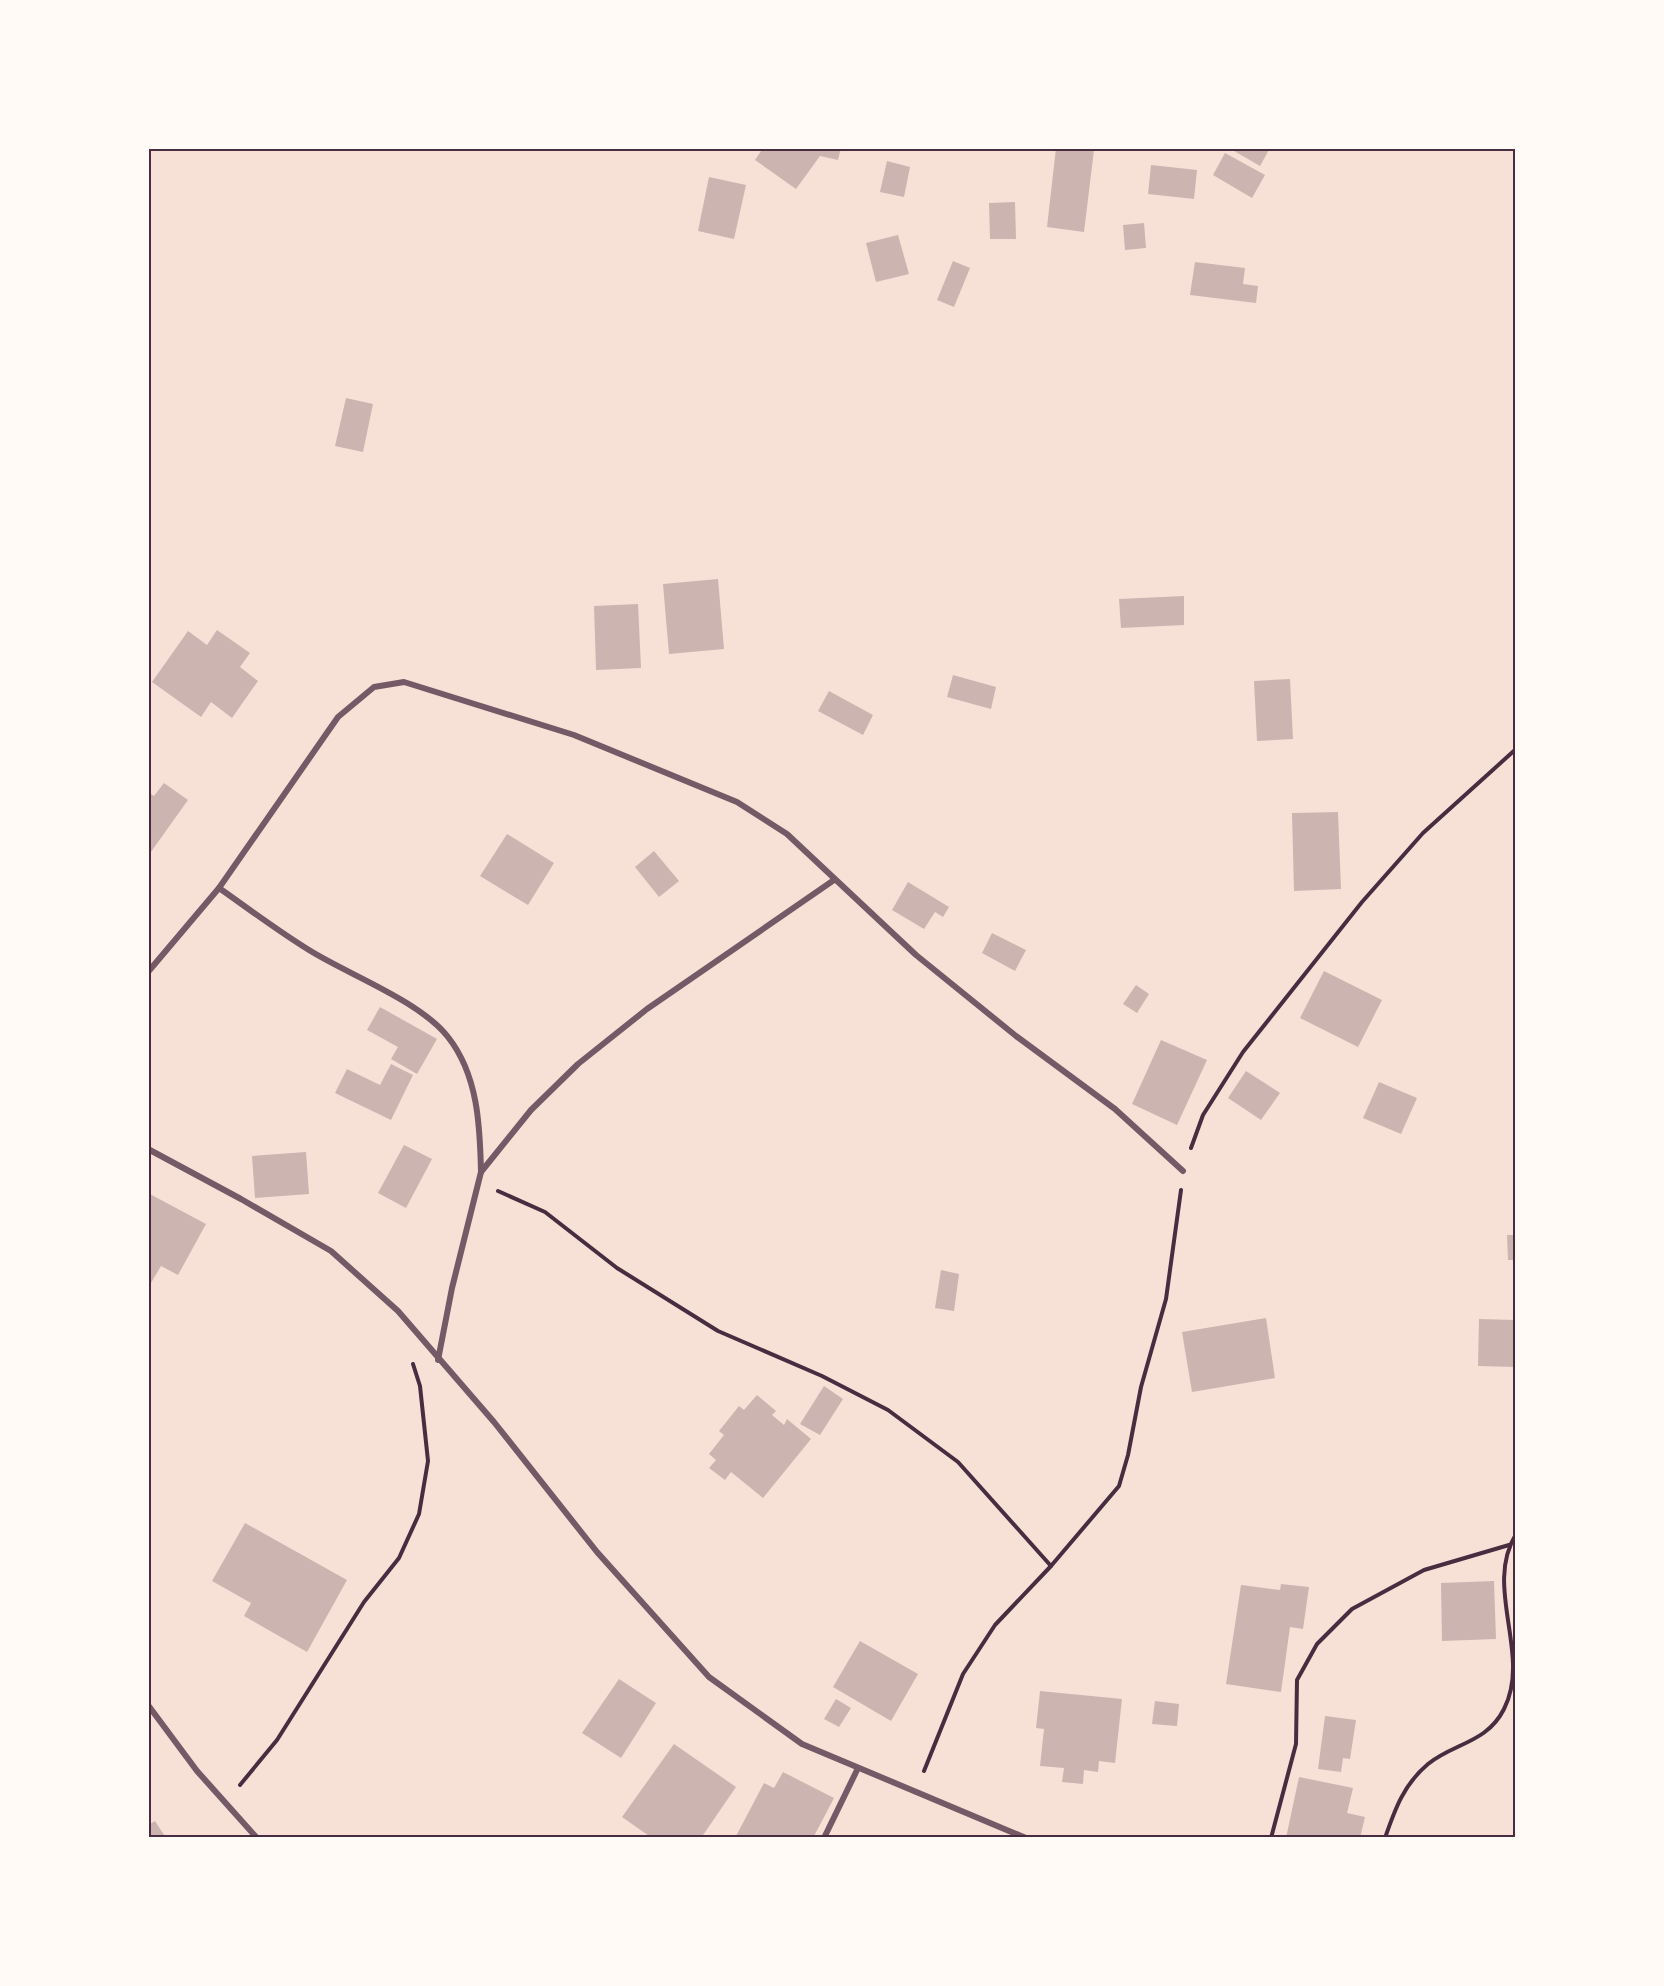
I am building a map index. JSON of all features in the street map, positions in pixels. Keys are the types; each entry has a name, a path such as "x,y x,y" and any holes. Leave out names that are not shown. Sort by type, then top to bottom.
{"street":[{"path":"148,972 219,888 338,717 374,687 404,682 574,735 727,798 787,834 916,955 1016,1036 1115,1109 1183,1171"},
{"path":"481,1172 531,1110 578,1064 647,1009 834,880"},
{"path":"219,888 309,951 410,1005 448,1037 471,1078 480,1129 481,1172 452,1288 438,1360"},
{"path":"148,1149 242,1199 331,1251 398,1311 494,1422 597,1552 709,1677 802,1744 1026,1838"},
{"path":"148,1705 197,1770 254,1836"},
{"path":"824,1838 858,1768"}],"path":[{"path":"915,1792 963,1674 995,1625 1051,1566 1119,1486 1128,1455 1141,1387 1167,1299 1183,1171 1203,1114 1243,1052 1362,902 1423,833 1515,749"},
{"path":"478,1182 545,1212 617,1268 718,1331 822,1376 888,1410 958,1462 1051,1566"},
{"path":"226,1802 277,1740 364,1602 399,1558 419,1514 428,1461 420,1386 410,1354"},
{"path":"1385,1838 1407,1785 1430,1763 1480,1738 1504,1709 1513,1674 1502,1577 1509,1545 1515,1534"},
{"path":"1271,1838 1296,1744 1297,1680 1317,1644 1352,1609 1424,1570 1509,1545"}],"building":[{"path":"763,148 841,148 838,160 820,156 796,189 755,160"},
{"path":"1056,148 1094,150 1084,232 1047,227"},
{"path":"1229,148 1270,148 1260,166"},
{"path":"1225,153 1265,175 1252,198 1213,175"},
{"path":"887,161 910,167 904,197 880,192"},
{"path":"1151,165 1197,170 1194,199 1148,194"},
{"path":"709,177 746,185 734,239 698,231"},
{"path":"1015,202 1016,239 990,239 989,203"},
{"path":"1144,223 1146,248 1125,250 1123,225"},
{"path":"898,235 909,274 876,282 866,243"},
{"path":"953,261 970,268 954,307 937,300"},
{"path":"1195,262 1245,268 1243,284 1258,286 1256,303 1190,295"},
{"path":"346,398 373,404 363,452 335,446"},
{"path":"718,579 724,649 669,654 663,584"},
{"path":"1184,596 1184,625 1121,628 1119,599"},
{"path":"638,604 641,668 596,670 594,606"},
{"path":"217,630 250,653 240,667 258,681 232,718 211,702 201,717 152,682 188,631 207,645"},
{"path":"953,675 996,687 991,709 947,697"},
{"path":"1290,679 1293,739 1257,741 1254,681"},
{"path":"829,691 873,715 863,735 818,711"},
{"path":"164,783 188,800 148,856 148,792 154,796"},
{"path":"1338,812 1341,889 1294,891 1292,813"},
{"path":"507,834 554,863 528,905 480,876"},
{"path":"654,851 679,881 659,897 635,867"},
{"path":"908,882 949,907 943,917 935,912 924,929 892,910"},
{"path":"992,933 1026,950 1015,971 982,953"},
{"path":"1324,971 1382,1000 1358,1047 1300,1018"},
{"path":"1136,985 1149,994 1137,1013 1123,1004"},
{"path":"380,1007 437,1039 417,1074 391,1059 398,1047 367,1030"},
{"path":"1161,1040 1207,1060 1177,1125 1132,1104"},
{"path":"391,1064 413,1075 391,1120 335,1093 347,1069 380,1085"},
{"path":"1246,1071 1280,1093 1261,1120 1228,1098"},
{"path":"1379,1082 1417,1098 1401,1134 1363,1118"},
{"path":"404,1145 432,1159 406,1208 378,1193"},
{"path":"306,1152 309,1194 255,1198 252,1156"},
{"path":"148,1193 206,1224 178,1275 161,1266 148,1288"},
{"path":"1507,1235 1516,1235 1516,1260 1508,1260"},
{"path":"941,1270 959,1274 954,1311 935,1308"},
{"path":"1266,1318 1275,1378 1192,1392 1182,1332"},
{"path":"1479,1319 1516,1320 1516,1367 1478,1366"},
{"path":"824,1386 843,1399 820,1435 800,1424"},
{"path":"757,1395 776,1411 772,1415 784,1425 787,1419 811,1439 763,1498 731,1472 725,1480 709,1468 716,1460 709,1454 724,1435 719,1431 739,1406 744,1410"},
{"path":"245,1523 347,1580 307,1652 244,1616 251,1603 212,1581"},
{"path":"1494,1581 1496,1639 1442,1641 1441,1583"},
{"path":"1281,1584 1309,1587 1303,1629 1290,1627 1281,1692 1226,1684 1241,1585 1280,1590"},
{"path":"860,1641 918,1674 891,1721 833,1687"},
{"path":"619,1679 656,1703 621,1758 582,1733"},
{"path":"1040,1691 1122,1699 1115,1763 1099,1761 1098,1772 1084,1770 1083,1784 1062,1782 1064,1768 1040,1766 1044,1729 1036,1728"},
{"path":"836,1699 851,1708 839,1727 824,1719"},
{"path":"1155,1701 1179,1704 1177,1726 1152,1724"},
{"path":"1325,1716 1356,1720 1350,1759 1343,1758 1341,1772 1318,1769"},
{"path":"674,1744 736,1787 701,1838 652,1838 622,1817"},
{"path":"783,1772 834,1798 813,1838 735,1838 764,1783 774,1788"},
{"path":"1299,1777 1353,1788 1347,1813 1365,1817 1360,1838 1286,1838"},
{"path":"155,1821 166,1838 148,1838 148,1825"}]}
